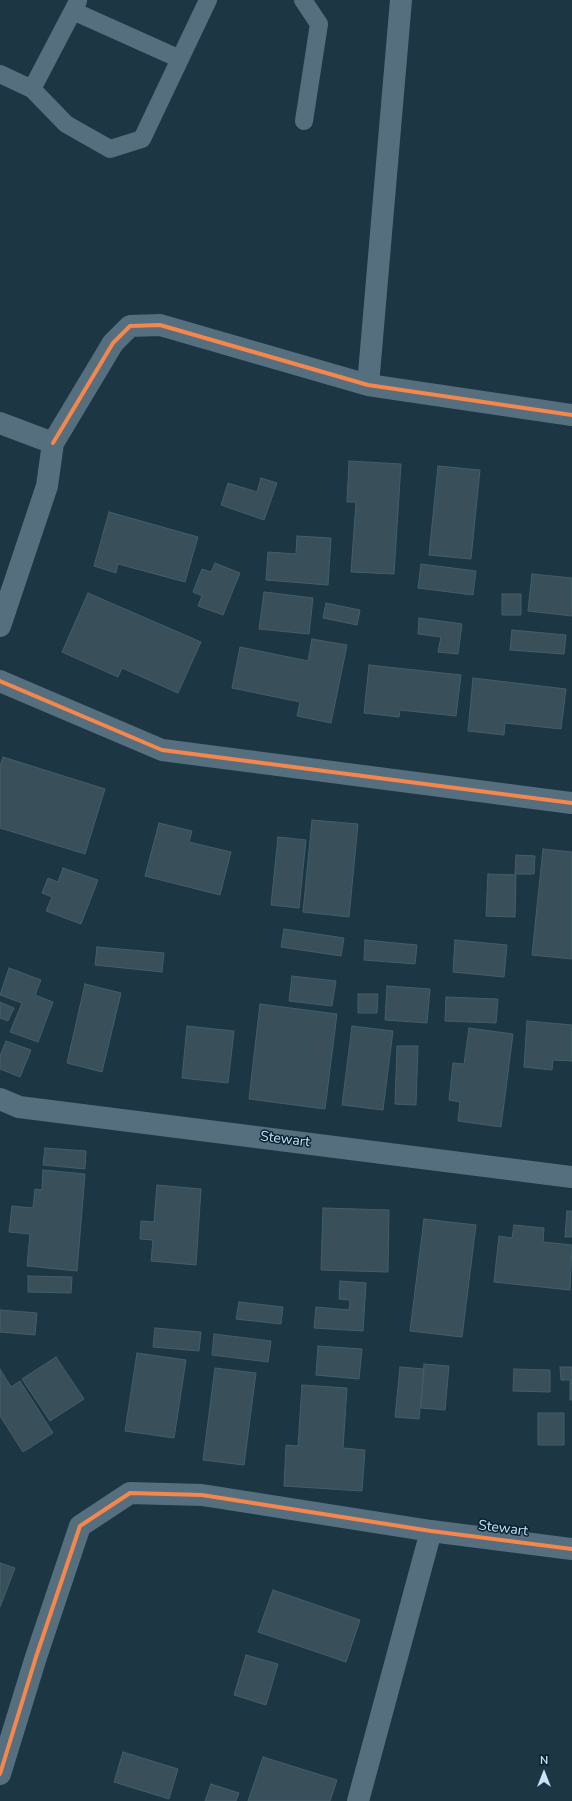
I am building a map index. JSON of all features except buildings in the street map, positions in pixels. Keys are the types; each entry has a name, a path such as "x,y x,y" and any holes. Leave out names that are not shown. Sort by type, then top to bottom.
{"street":[{"path":"368,385 401,0"},
{"path":"0,626 47,486 52,443 113,343 130,326 160,325 368,385 572,415"},
{"path":"0,423 52,443"},
{"path":"0,681 162,750 572,803"},
{"name":"Stewart","path":"0,1099 19,1107 572,1177"},
{"name":"Stewart","path":"0,1774 36,1657 80,1526 130,1493 202,1495 431,1531 572,1549"},
{"path":"358,1801 431,1531"}],"lane":[{"path":"0,74 32,89 66,124 110,149 142,139 208,0"},
{"path":"303,0 319,24 304,121"},
{"path":"32,89 76,6 180,59"}],"cycle path":[{"path":"53,443 113,343 130,326 160,325 368,385 572,415"},
{"path":"0,681 162,750 572,803"},
{"path":"0,1774 36,1657 80,1526 130,1493 202,1495 431,1531 572,1549"}]}
